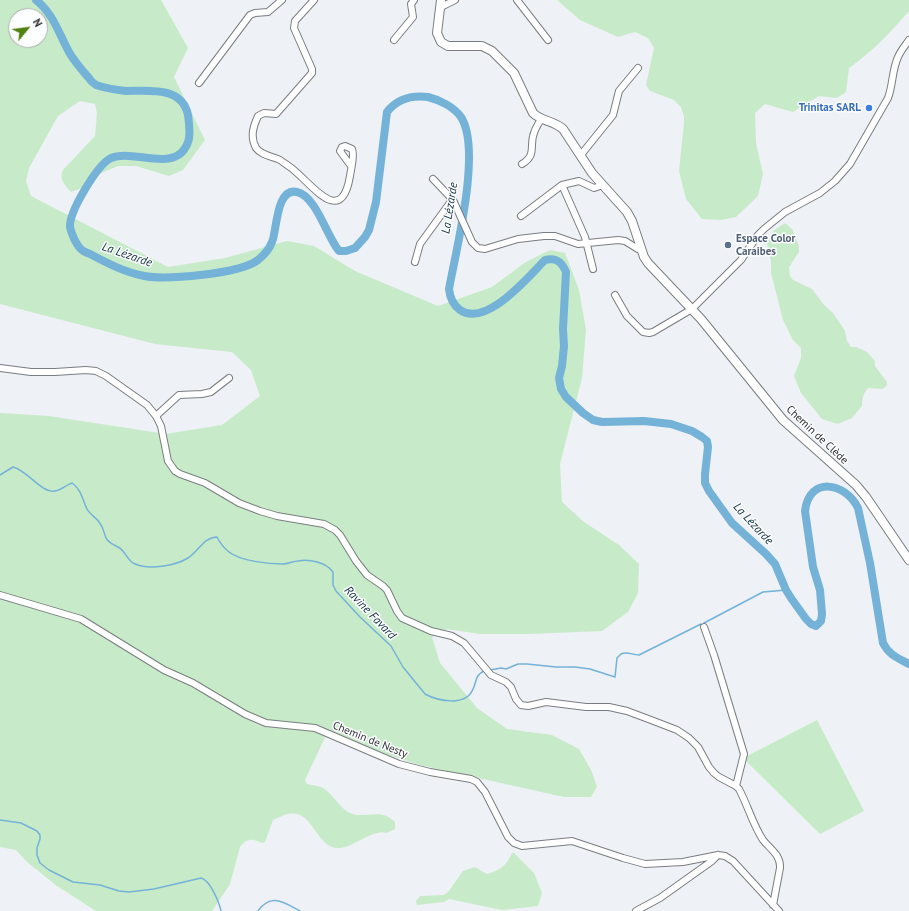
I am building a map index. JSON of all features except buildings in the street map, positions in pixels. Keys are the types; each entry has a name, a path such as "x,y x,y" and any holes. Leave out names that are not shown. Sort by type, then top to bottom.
{"main road":[{"path":"441,4 437,33 441,42 448,46 482,46 492,51 514,73 534,113 541,118"},
{"name":"Chemin de Clède","path":"541,118 556,123 563,129 592,173 630,217 635,228 641,250 648,263 692,309 783,420 856,485 866,497 909,560"}],"street":[{"path":"199,82 250,16 256,13 268,12 282,0"},
{"path":"314,0 295,21 294,28 312,69 312,73 276,114 264,113 258,116 252,129 252,137 254,144 261,153 279,160 296,171 318,193 328,200 338,200 342,198 348,188 351,166"},
{"path":"394,40 413,17 411,4 414,0"},
{"path":"441,4 455,0"},
{"path":"517,0 548,40"},
{"path":"615,295 627,316 643,332 646,333 653,332 692,309 734,268 764,229 785,212 820,193 844,173 888,98 897,58 909,40"},
{"path":"580,156 613,115 619,91 638,68"},
{"path":"522,164 531,156 532,137 541,118"},
{"path":"433,179 452,200 472,242 475,246 482,249 518,239 555,236 574,243 618,240 626,241 641,250"},
{"path":"521,216 562,185 579,181 594,188 603,185"},
{"path":"562,185 587,243 593,269"},
{"path":"415,262 420,244 452,200"},
{"path":"0,368 31,372 86,370 96,371 106,376 147,405 156,416 161,426 168,461 175,471 205,483 239,503 260,511 277,516 324,524 335,530 367,575 387,590 402,618 431,631 452,636 464,643 491,675 506,682 511,687 516,700 521,705 528,706 546,702 586,707 609,707 627,711 677,730 698,748 714,773 736,786 749,809 758,831 778,857 780,863 773,905"},
{"path":"156,416 180,395 211,392 229,378"},
{"name":"Chemin de Nesty","path":"0,595 81,619 164,670 193,683 245,714 266,723 315,728 400,764 430,772 471,779 478,782 485,792 508,837 514,843 522,846 572,841 645,864 683,862 718,855"},
{"path":"704,627 744,754 736,786"},
{"path":"636,911 660,898 712,861 718,855 725,856 733,861 779,911"}],"green space":[{"path":"0,0 161,0 188,48 174,77 205,140 183,170 169,176 136,166 118,166 94,176 82,188 71,192 64,184 62,179 63,170 95,136 97,113 95,104 80,101 58,116 29,168 26,181 31,196 168,267 225,258 287,241 314,246 355,271 438,306 492,287 526,262 550,250 565,253 579,290 586,330 582,378 560,464 562,502 584,522 619,545 639,564 638,593 628,612 602,631 480,634 447,629 432,637 440,663 477,708 507,729 552,735 579,749 591,770 597,787 591,797 564,797 420,765 332,733 326,735 305,780 306,783 323,788 330,793 341,807 348,812 360,815 377,814 389,817 395,822 395,829 386,833 381,832 368,836 342,848 336,848 323,841 309,822 303,817 296,814 288,814 273,820 265,842 262,843 256,840 247,840 242,844 230,884 212,911 96,911 57,886 27,862 16,850 0,847 0,413 49,416 166,434 222,425 260,396 251,370 232,352 155,344 0,304"},
{"path":"557,0 909,0 909,11 881,41 849,68 846,92 837,98 819,96 793,112 765,104 755,113 756,143 763,174 758,196 736,217 721,220 702,219 686,199 679,171 684,117 681,107 674,100 650,91 646,85 654,48 648,38 635,32 618,37 580,20"},
{"path":"785,223 792,229 799,246 799,252 789,267 790,276 793,280 812,289 824,305 833,313 845,331 847,341 851,347 856,347 867,352 875,361 875,366 887,382 887,385 883,389 868,388 863,397 862,406 852,418 838,424 822,419 801,393 794,376 801,358 801,348 793,340 783,320 771,273 771,261 767,244 773,231"},
{"path":"817,720 864,811 820,834 744,759"},
{"path":"512,853 514,853 534,873 542,893 538,906 502,910 449,899 444,902 417,905 416,901 420,896 444,895 449,891 463,871 475,867 487,874 499,869 508,861"}],"waterway":[{"name":"La Lézarde","path":"36,0 51,17 73,59 96,85 122,91 163,92 179,99 185,106 188,115 190,132 189,139 182,152 174,157 154,159 120,156 111,158 105,162 79,200 71,220 71,232 82,250 116,267 144,276 169,277 202,275 236,269 249,265 258,260 266,252 274,236 278,211 281,203 285,196 290,192 297,192 304,195 310,201 339,251 346,251 355,248 369,230 376,202 387,112 395,104 410,97 428,97 442,102 455,110 461,117 467,132 469,152 466,201 449,289 455,306 470,314 482,312 494,307 517,288 545,260 552,259 558,261 563,265 566,272 563,329 564,346 559,378 561,389 566,397 593,420 602,422 644,421 671,424 692,431 707,441 708,447 705,483 709,491 732,523 775,564 791,598 806,619 811,624 816,626 821,621 822,614 820,590 813,567 805,511 808,500 813,492 820,488 837,488 845,493 852,499 858,508 870,563 883,643 891,653 909,664"},
{"name":"Ravine Favard","path":"0,475 13,467 24,472 40,486 50,491 55,491 72,483 80,492 88,511 102,526 106,539 121,549 132,563 141,566 154,567 183,561 192,555 208,539 217,537 229,552 247,560 263,563 283,564 307,560 326,566 333,572 333,585 336,591 360,617 391,646 403,667 425,694 431,697 451,701 464,698 469,695 478,676 484,671"},
{"name":"Ravine Favard","path":"704,623 763,592 786,590"},
{"name":"Ravine Favard","path":"490,670 501,668 506,669 518,664 527,664 590,669 615,677 617,658 621,654 627,653 639,655 701,624"},
{"path":"0,820 21,823 37,831 40,835 37,848 37,855 40,863 49,870 73,882 100,885 119,891 129,892 154,889 201,878 211,887 221,911"},
{"path":"258,911 263,905 273,901 284,902 300,911"}],"place":[{"name":"Trinitas SARL","path":"869,108"},
{"name":"Espace Color Caraibes","path":"728,245"}]}
